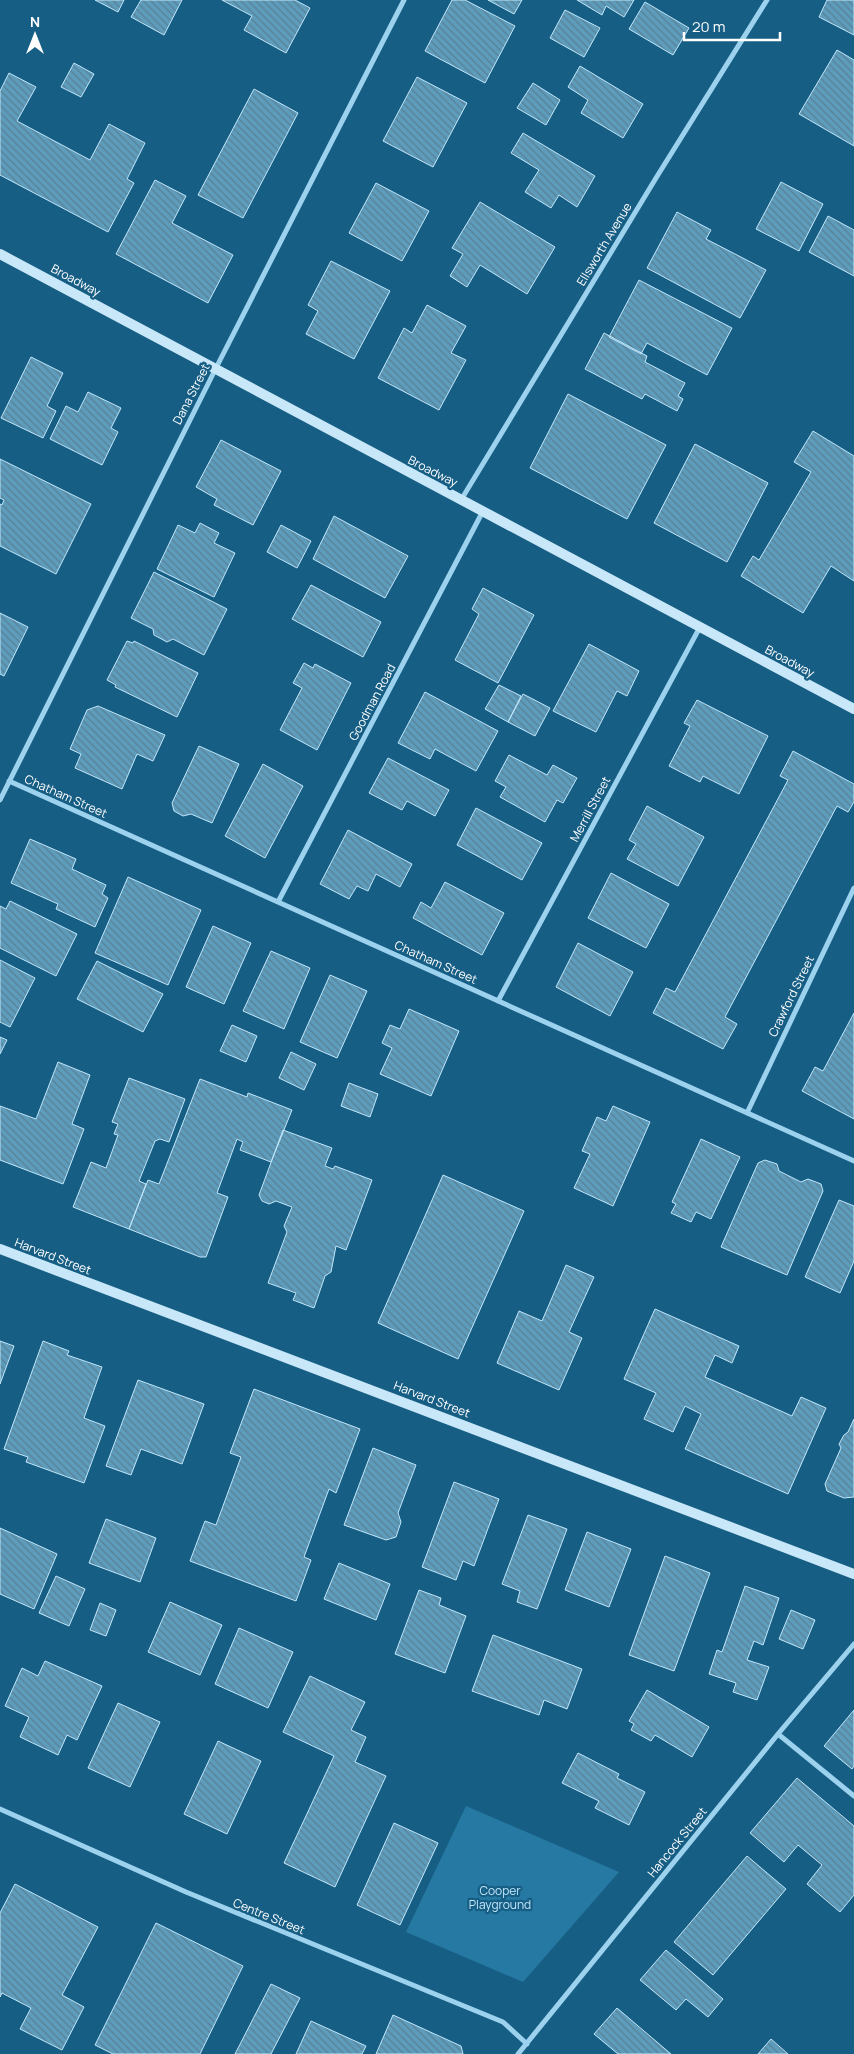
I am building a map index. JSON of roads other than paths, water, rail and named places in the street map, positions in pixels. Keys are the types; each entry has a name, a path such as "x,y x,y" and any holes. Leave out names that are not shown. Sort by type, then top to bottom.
{"main road":[{"name":"Broadway","path":"0,254 854,709"},
{"name":"Harvard Street","path":"0,1249 854,1574"}],"street":[{"name":"Dana Street","path":"0,800 216,368 404,0"},
{"name":"Ellsworth Avenue","path":"461,500 650,186 767,0"},
{"name":"Goodman Road","path":"278,902 483,511"},
{"name":"Merrill Street","path":"498,1001 700,627"},
{"name":"Chatham Street","path":"9,781 854,1161"},
{"name":"Crawford Street","path":"746,1113 854,888"},
{"name":"Hancock Street","path":"518,2054 778,1734 854,1644"},
{"path":"778,1734 854,1796"},
{"name":"Centre Street","path":"0,1810 186,1892 503,2022 527,2044"}],"park label":[{"name":"Cooper Playground","path":"500,1897"}]}
